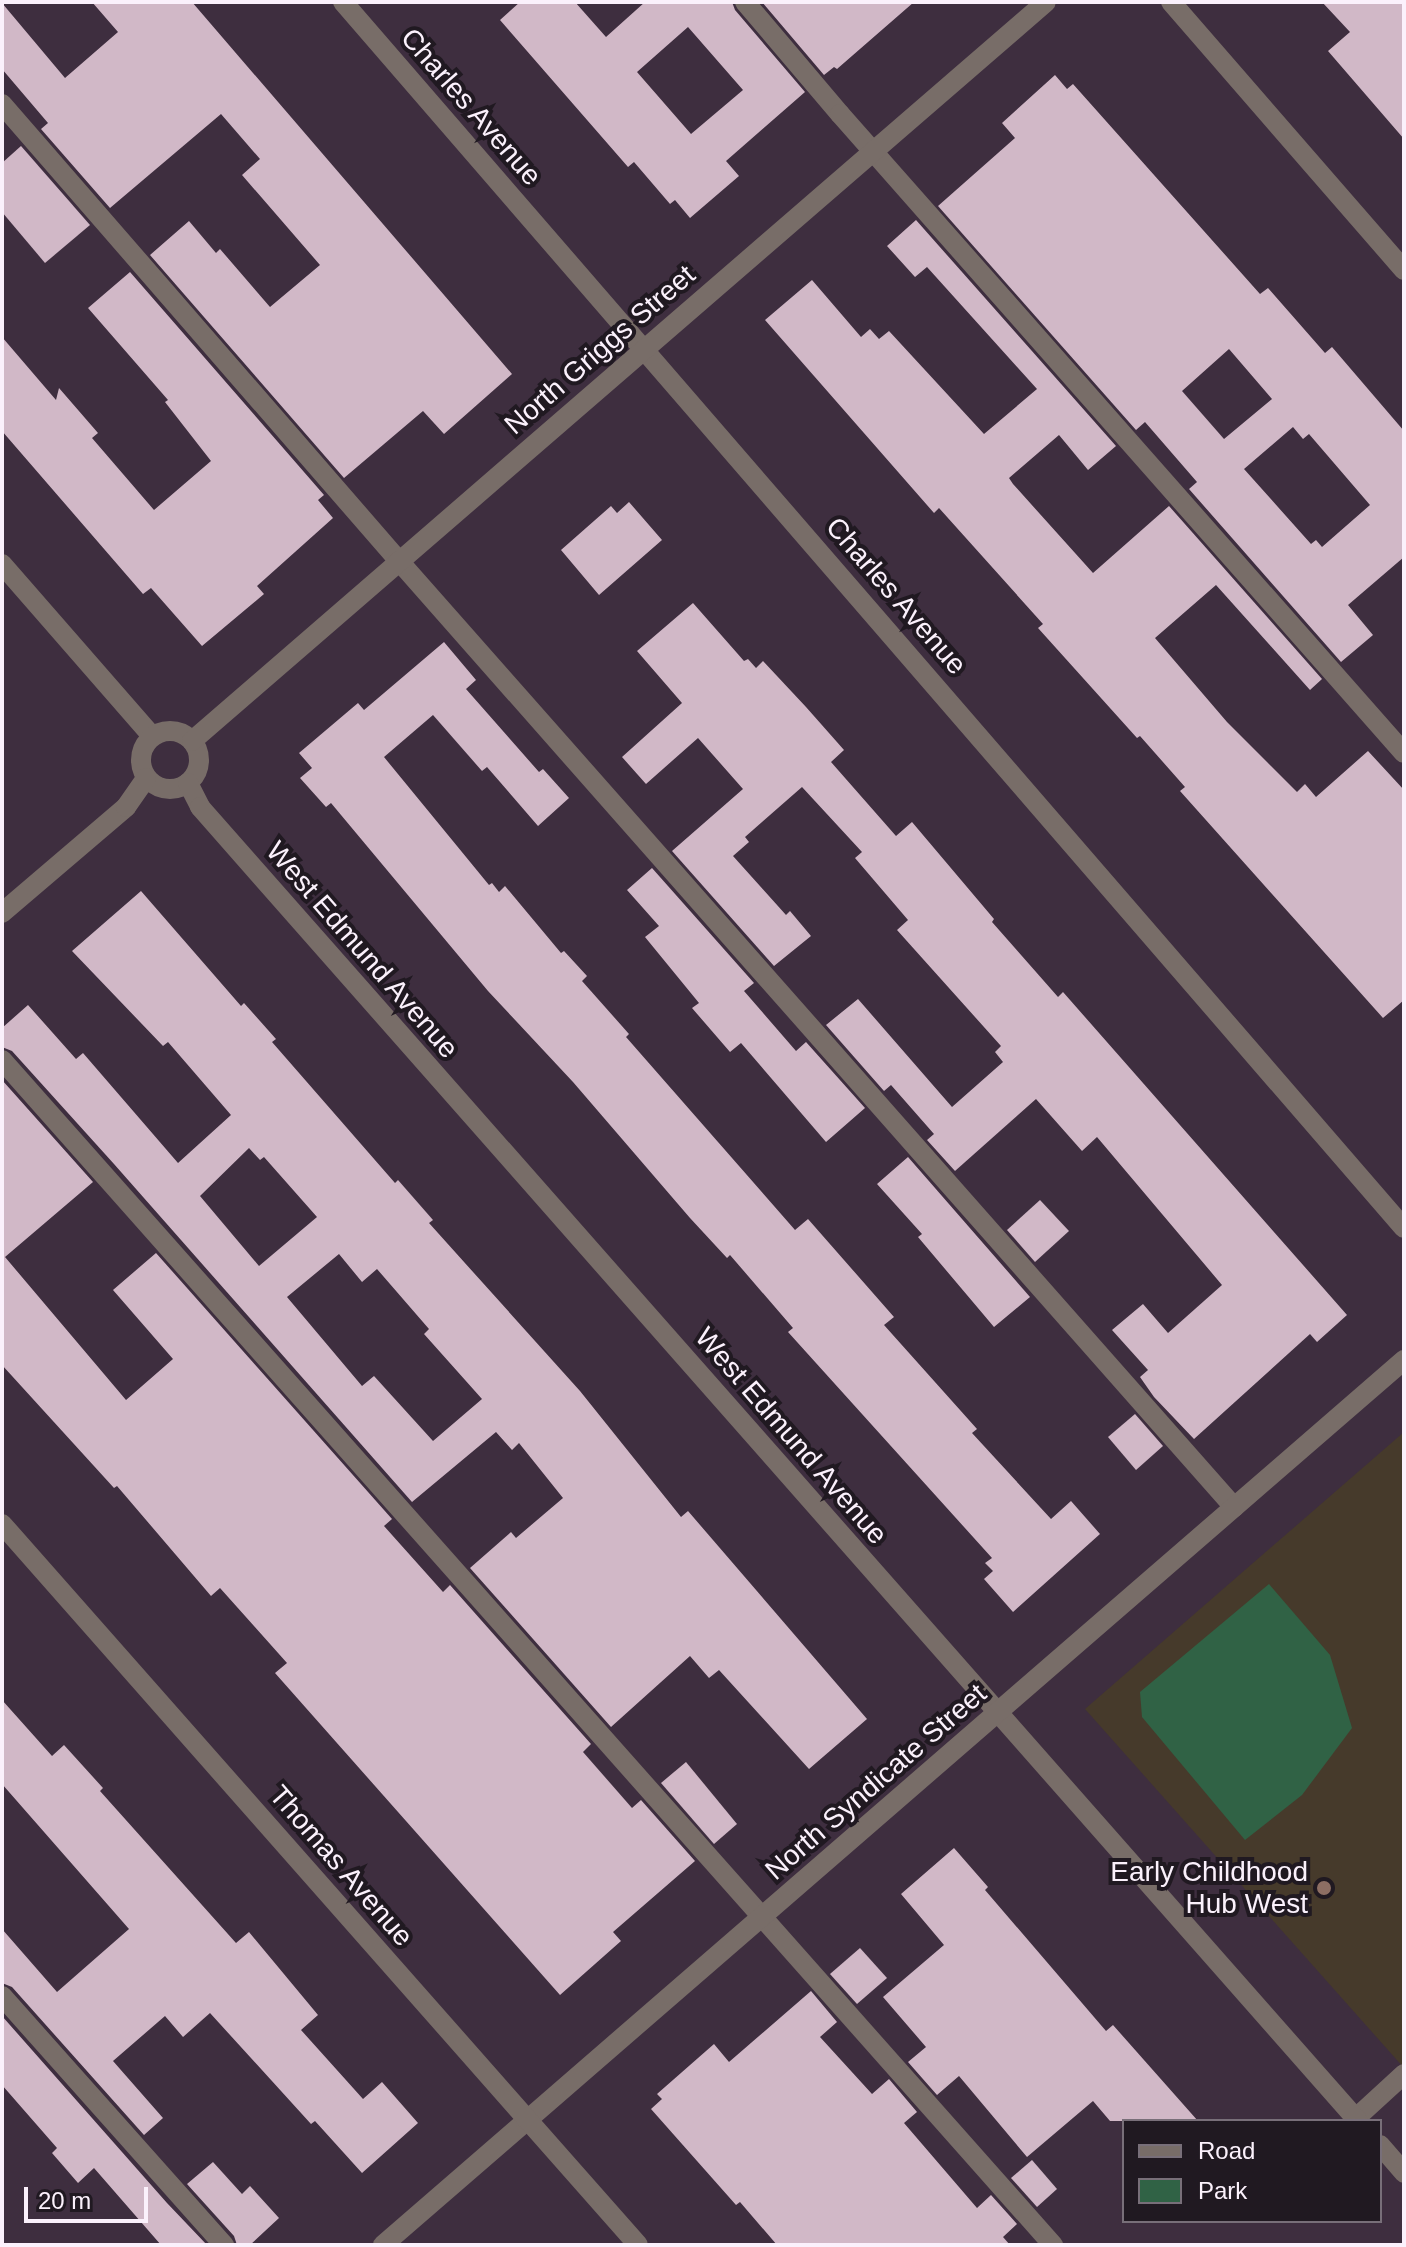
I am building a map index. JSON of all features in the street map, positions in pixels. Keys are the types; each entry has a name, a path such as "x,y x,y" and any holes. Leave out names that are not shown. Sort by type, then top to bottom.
{"street":[{"name":"Charles Avenue","path":"343,2 1404,1228"},
{"path":"745,2 1404,753"},
{"name":"North Griggs Street","path":"192,741 1046,2"},
{"path":"1171,2 1404,270"},
{"path":"2,104 399,561 1234,1507"},
{"path":"2,564 152,736"},
{"path":"165,731 180,732 192,741 199,758 195,776 188,783 180,788 161,789 146,778 140,756 152,736 165,731"},
{"path":"2,913 126,807 146,778"},
{"name":"West Edmund Avenue","path":"188,783 210,819 1357,2119"},
{"path":"2,1060 1053,2245"},
{"name":"North Syndicate Street","path":"383,2245 1404,1360"},
{"name":"Thomas Avenue","path":"2,1524 638,2245"},
{"path":"2,1996 224,2245"},
{"path":"1357,2119 1404,2074"},
{"path":"1382,2147 1404,2173"}],"shaded area":[{"name":"Early Childhood Hub West","path":"1404,1432 1404,2068 1085,1709"}],"green space":[{"path":"1269,1584 1330,1655 1352,1728 1302,1795 1245,1840 1142,1717 1140,1692"}],"building":[{"path":"92,2 192,2 512,374 444,434 423,411 344,478 150,255 189,221 216,253 220,249 270,307 320,265 242,175 260,159 221,114 110,208 41,129 48,123 2,69 2,3 65,78 118,32"},
{"path":"520,2 575,2 606,37 645,2 732,2 735,10 805,92 726,161 739,176 690,218 675,200 670,204 634,162 628,167 500,20","holes":["688,27 743,90 691,134 637,72"]},
{"path":"762,2 914,2 837,69 834,67 824,75"},
{"path":"1322,2 1404,2 1404,139 1328,51 1350,32"},
{"path":"1055,75 1067,89 1073,84 1260,294 1268,288 1325,353 1332,347 1404,431 1404,557 1348,605 1373,635 1341,662 1189,489 1197,482 1145,422 1136,430 938,206 1015,138 1002,123","holes":["1229,349 1272,399 1224,439 1182,391","1293,427 1303,439 1309,434 1370,505 1322,547 1316,540 1311,544 1244,469"]},
{"path":"21,146 90,225 45,263 2,212 2,163"},
{"path":"916,220 1116,446 1088,470 1059,435 1009,478 1013,484 1093,573 1169,506 1322,679 1310,690 1216,585 1155,638 1227,722 1297,792 1305,784 1316,797 1368,751 1404,790 1404,1000 1383,1018 1180,791 1185,787 1140,736 1137,738 1038,628 1043,624 939,508 934,513 765,320 812,280 861,337 870,329 879,339 889,331 984,434 1037,389 927,267 915,277 887,246"},
{"path":"130,272 324,495 318,500 333,518 257,586 264,594 202,646 151,588 143,594 2,431 2,337 56,400 59,388 98,433 92,438 154,510 211,461 165,402 168,400 88,308"},
{"path":"629,502 662,540 599,595 561,550 611,506 617,513"},
{"path":"693,603 744,661 748,659 756,668 763,661 844,750 831,762 896,836 912,822 994,919 992,922 1058,997 1063,992 1347,1315 1317,1342 1310,1334 1194,1439 1154,1397 1140,1377 1148,1370 1112,1330 1143,1304 1168,1333 1222,1285 1097,1137 1082,1151 1036,1099 955,1171 927,1140 934,1134 891,1085 884,1091 826,1025 858,999 952,1107 1003,1062 995,1052 1001,1046 897,930 908,920 855,858 862,852 802,787 745,837 749,842 733,856 786,915 790,911 811,936 774,966 672,851 743,789 698,738 646,784 622,757 682,703 637,651"},
{"path":"444,642 476,680 466,689 539,772 543,769 569,798 538,826 487,767 482,771 433,715 384,757 489,885 492,883 499,892 505,886 561,953 564,951 587,976 582,981 629,1034 626,1037 795,1230 808,1219 894,1317 884,1325 977,1429 972,1433 1051,1519 1071,1501 1100,1534 1013,1612 984,1579 993,1571 985,1563 992,1558 788,1332 793,1328 730,1255 727,1258 690,1218 573,1082 488,991 331,803 326,807 300,778 312,768 299,753 358,703 364,710"},
{"path":"652,868 754,983 744,991 796,1051 806,1042 865,1108 826,1142 741,1043 730,1052 692,1008 699,1003 645,937 659,926 627,890"},
{"path":"141,891 241,1006 244,1003 276,1039 272,1042 395,1183 398,1180 433,1220 429,1223 580,1391 681,1517 688,1511 867,1719 809,1769 719,1670 709,1678 690,1656 611,1727 470,1568 511,1532 516,1538 563,1498 519,1443 512,1450 496,1432 412,1502 114,1164 12,1051 2,1047 2,1028 28,1005 76,1059 83,1053 178,1163 231,1115 168,1042 163,1046 72,951","holes":["249,1148 260,1160 264,1157 317,1217 259,1266 200,1196","339,1254 362,1282 377,1269 429,1329 424,1334 482,1399 433,1441 374,1376 362,1386 287,1297"]},
{"path":"2,1080 93,1182 5,1257 126,1400 173,1359 113,1290 156,1253 392,1519 384,1526 443,1592 450,1585 591,1744 583,1752 632,1808 641,1800 695,1861 613,1932 621,1941 560,1995 275,1673 287,1663 220,1588 211,1596 117,1486 114,1488 2,1365"},
{"path":"908,1157 1030,1297 994,1327 918,1237 922,1234 877,1184"},
{"path":"1040,1200 1069,1231 1035,1262 1007,1230"},
{"path":"1135,1414 1163,1446 1136,1470 1108,1437"},
{"path":"2,1700 52,1756 64,1745 103,1788 100,1791 236,1943 249,1932 318,2015 301,2030 363,2099 382,2082 418,2123 362,2173 315,2121 311,2124 210,2013 183,2037 165,2016 113,2061 163,2118 144,2135 12,1987 2,1983 2,1929 57,1992 129,1929 2,1784"},
{"path":"686,1762 737,1824 714,1844 661,1783"},
{"path":"954,1848 988,1887 985,1890 1106,2031 1113,2025 1196,2119 1110,2121 1093,2101 1027,2157 959,2076 937,2095 908,2062 926,2047 883,1997 944,1945 901,1894"},
{"path":"860,1948 887,1978 857,2004 830,1974"},
{"path":"811,1991 837,2022 820,2037 872,2094 889,2079 917,2112 904,2123 977,2208 991,2195 1017,2224 1003,2237 1010,2245 777,2245 740,2202 736,2205 651,2109 662,2099 657,2094 714,2044 729,2062"},
{"path":"2,2016 207,2245 161,2245 94,2168 78,2183 52,2153 57,2148 2,2085"},
{"path":"1032,2160 1057,2189 1037,2207 1011,2178"},
{"path":"213,2162 242,2194 250,2186 279,2218 250,2245 237,2245 234,2236 187,2184"}],"place":[{"name":"Early Childhood Hub West","path":"1324,1888"}]}
